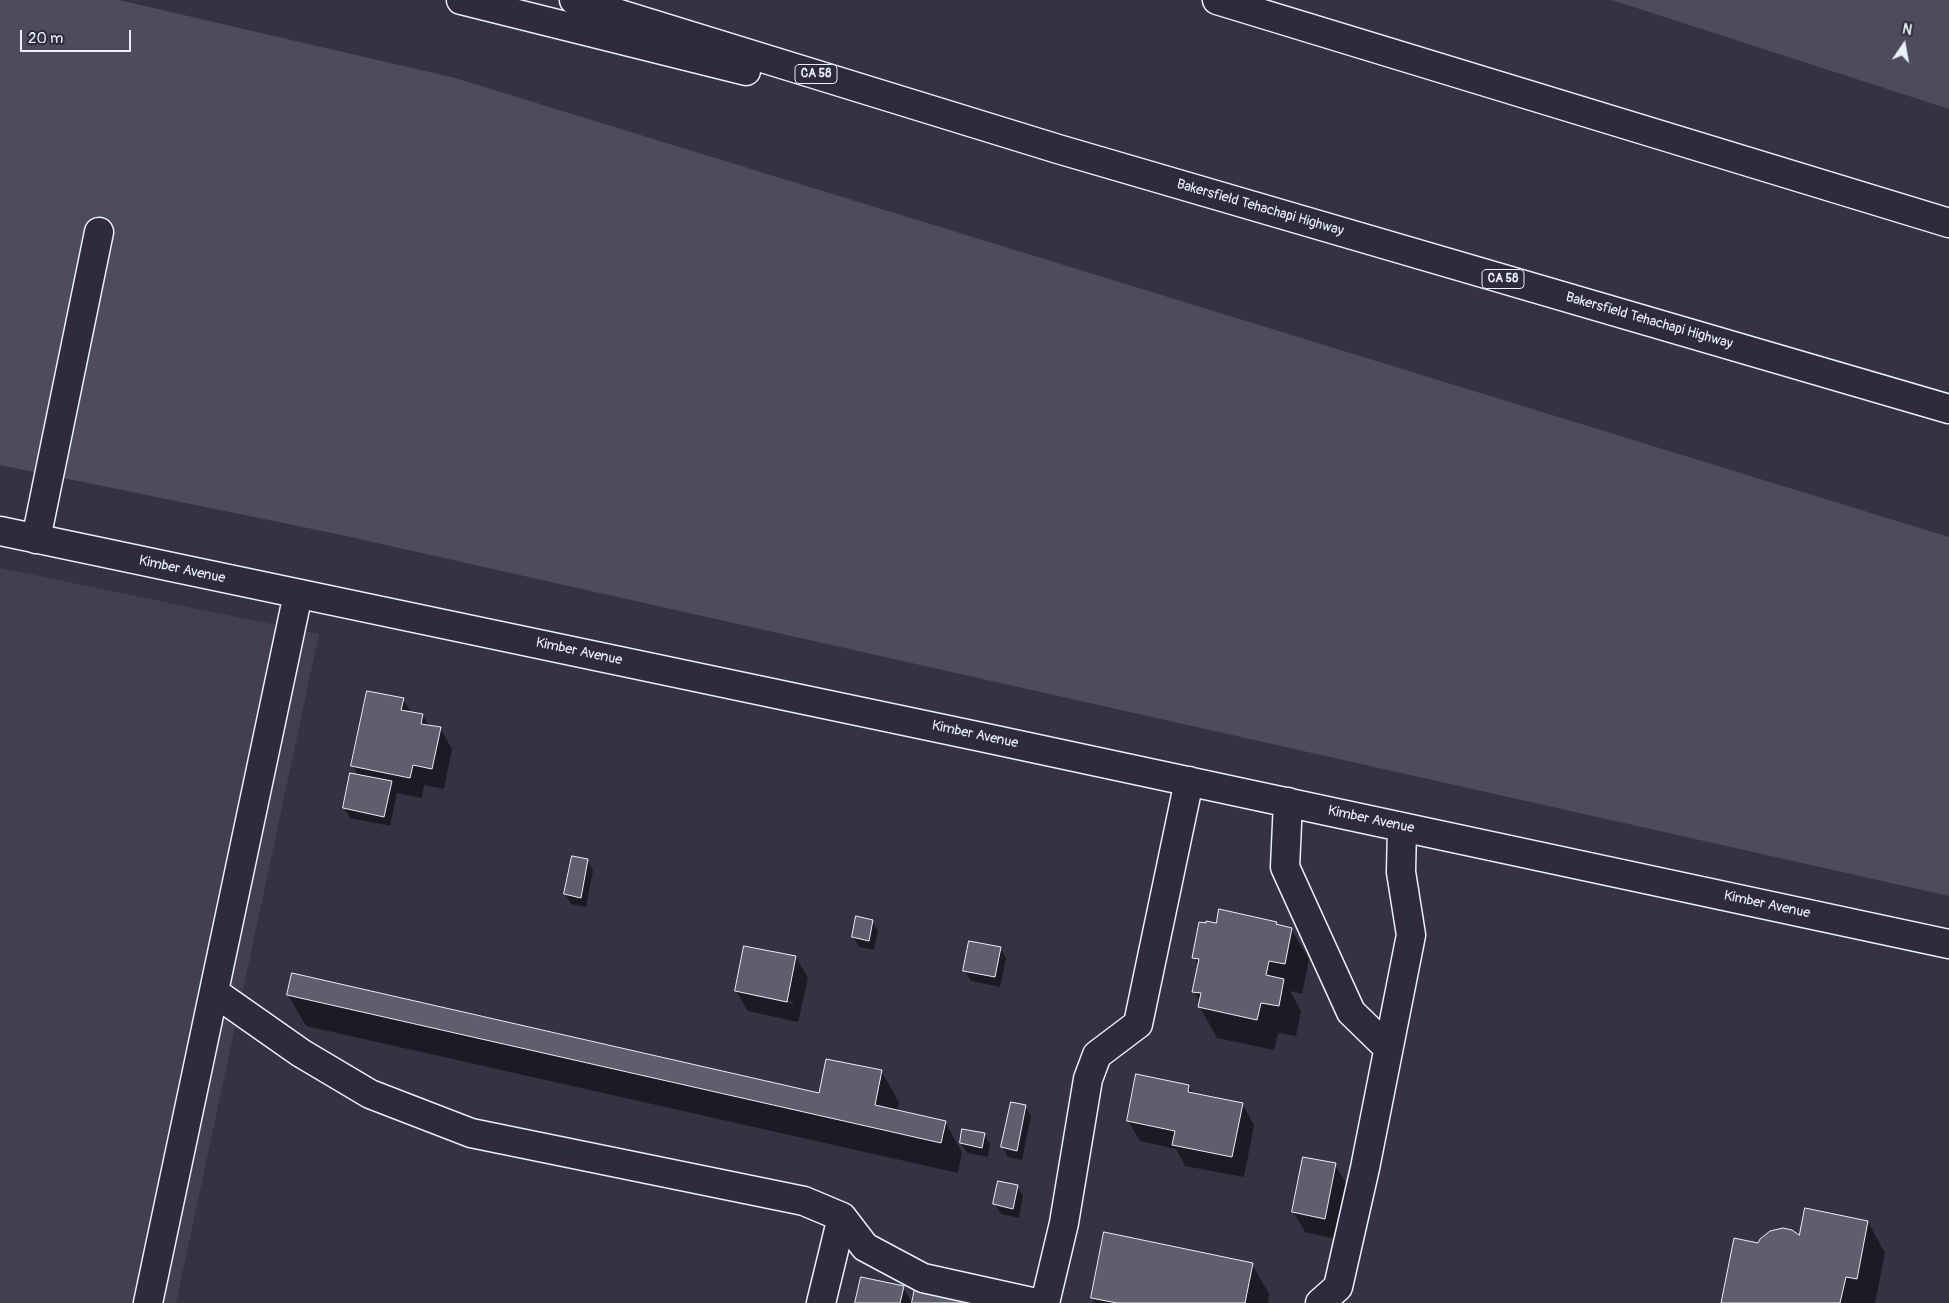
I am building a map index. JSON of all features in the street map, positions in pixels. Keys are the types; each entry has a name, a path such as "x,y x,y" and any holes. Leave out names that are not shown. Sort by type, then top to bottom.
{"main road":[{"path":"461,0 1058,149"},
{"name":"Bakersfield Tehachapi Highway","path":"574,0 1058,149 1949,409"},
{"path":"1217,0 1949,223"},
{"path":"36,539 99,232"},
{"name":"Kimber Avenue","path":"0,531 1288,802 1949,944"},
{"path":"148,1303 298,594"},
{"path":"1046,1303 1064,1223 1088,1079 1096,1055 1138,1024 1188,781"},
{"path":"1288,802 1286,867 1351,1012 1388,1048"},
{"path":"1320,1303 1338,1287 1365,1168 1411,935 1401,872 1402,827"},
{"path":"214,992 301,1053 370,1094 472,1132 804,1201 842,1217 865,1247 923,1278 1036,1303"},
{"path":"821,1303 842,1217"}],"shaded area":[{"path":"0,0 119,0 455,78 1949,537 1949,896 337,534 0,465"},
{"path":"1612,0 1949,0 1949,109"},
{"path":"0,568 319,634 176,1303 0,1303"}],"building":[{"path":"367,691 404,698 401,710 423,714 421,724 441,727 432,769 413,765 410,778 351,766"},
{"path":"350,773 392,781 384,817 343,808"},
{"path":"572,856 588,859 581,898 564,894"},
{"path":"1219,909 1277,922 1276,924 1292,928 1285,964 1269,961 1266,975 1284,979 1279,1006 1261,1003 1257,1020 1198,1007 1201,993 1192,992 1199,959 1192,958 1199,922 1216,923"},
{"path":"856,916 873,920 869,941 852,937"},
{"path":"969,941 1001,947 995,977 963,971"},
{"path":"744,946 796,956 787,1002 735,991"},
{"path":"292,973 819,1093 826,1059 882,1070 875,1105 946,1121 941,1143 287,995"},
{"path":"1136,1074 1189,1085 1188,1092 1243,1103 1232,1157 1172,1145 1175,1131 1127,1121"},
{"path":"1011,1102 1026,1105 1017,1151 1001,1147"},
{"path":"962,1129 985,1133 982,1148 960,1143"},
{"path":"1303,1157 1336,1163 1325,1219 1292,1212"},
{"path":"998,1181 1018,1185 1013,1209 993,1204"},
{"path":"1805,1208 1868,1221 1857,1279 1846,1277 1840,1303 1721,1303 1734,1238 1758,1243 1770,1231 1783,1228 1792,1230 1799,1235"},
{"path":"1104,1232 1253,1263 1245,1303 1117,1303 1091,1298"},
{"path":"861,1277 904,1286 900,1303 855,1303"},
{"path":"915,1288 991,1303 912,1303"}]}
